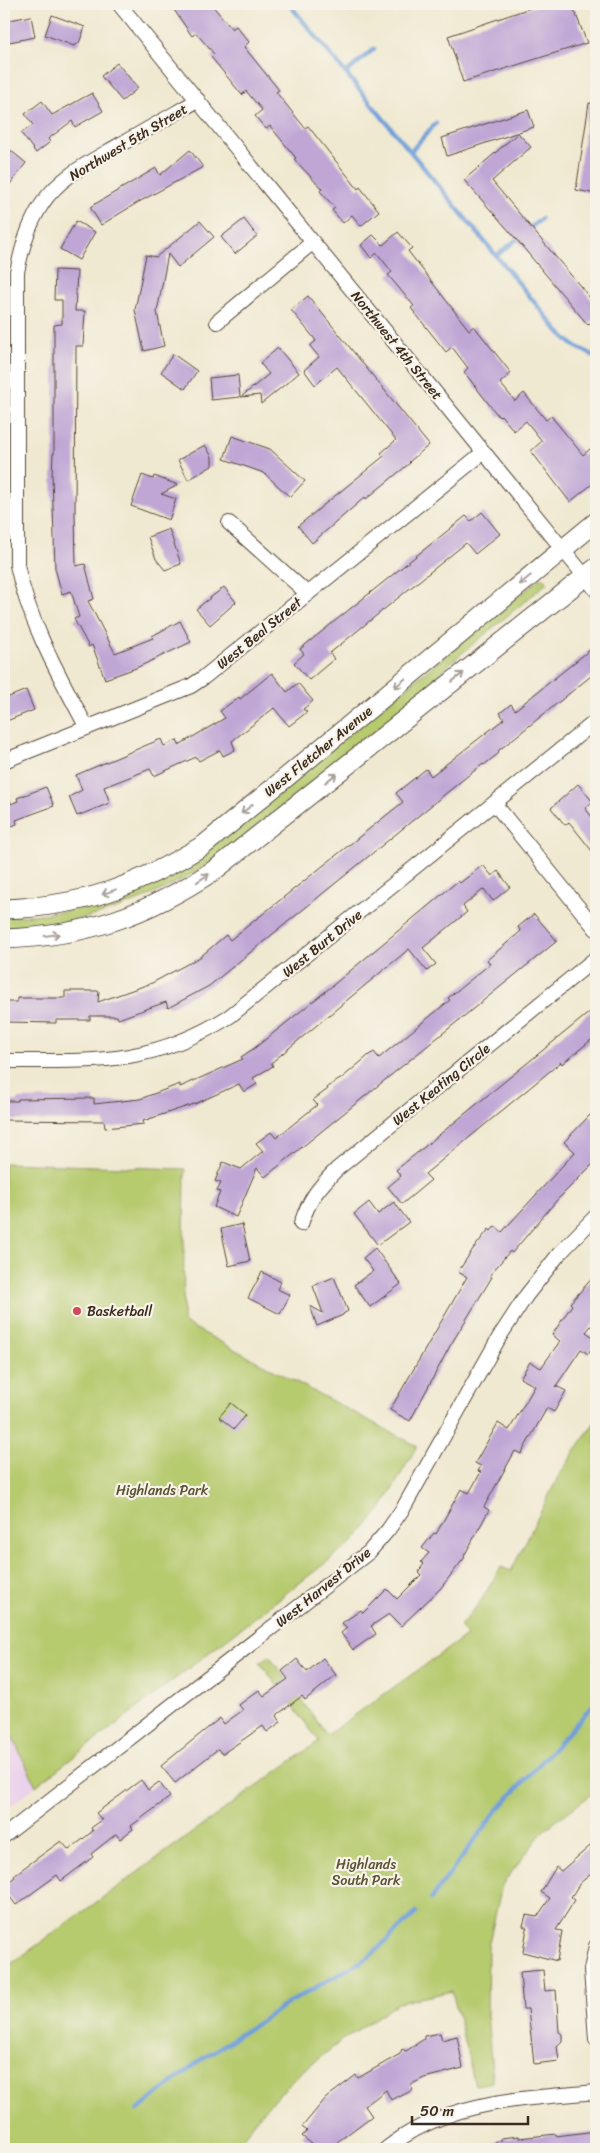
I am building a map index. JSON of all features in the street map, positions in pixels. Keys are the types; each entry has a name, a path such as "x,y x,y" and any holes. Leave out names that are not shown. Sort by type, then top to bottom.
{"main road":[{"name":"West Fletcher Avenue","path":"4,910 38,908 104,894 139,881 204,845 596,522"},
{"name":"West Fletcher Avenue","path":"4,938 32,938 94,927 153,907 184,891 216,869 593,578"}],"street":[{"name":"Northwest 4th Street","path":"119,4 563,549 593,578"},
{"name":"Northwest 5th Street","path":"86,728 31,618 23,594 17,565 17,272 23,245 34,218 43,202 59,185 89,163 198,100"},
{"path":"217,322 313,242"},
{"name":"West Beal Street","path":"4,761 191,686 204,678 484,452"},
{"path":"229,523 308,594"},
{"name":"West Burt Drive","path":"4,1061 90,1061 123,1058 162,1050 207,1031 230,1016 596,721"},
{"path":"494,803 596,929"},
{"name":"West Keating Circle","path":"302,1224 307,1206 317,1190 337,1169 596,958"},
{"name":"West Harvest Drive","path":"4,1836 369,1552 404,1507 500,1336 526,1296 559,1254 596,1216"},
{"path":"596,1946 591,1978 596,2039"},
{"path":"386,2149 417,2128 466,2108 517,2099 596,2092"}],"shaded area":[{"path":"4,1720 36,1786 4,1811"}],"green space":[{"path":"542,577 547,583 449,664 421,694 222,854 172,885 119,908 63,922 4,928 4,917 56,912 102,903 146,886 192,862"},
{"name":"Highlands Park","path":"4,1163 185,1169 183,1322 417,1446 381,1509 354,1541 36,1786 4,1720"},
{"name":"Highlands South Park","path":"596,1420 596,1791 544,1830 502,1885 488,1947 487,2015 493,2082 475,2085 452,1991 398,2003 348,2036 301,2072 261,2113 235,2149 4,2149 4,1969 319,1741 260,1663 269,1656 327,1735 467,1635 460,1626 480,1602 501,1567 511,1571 558,1477"}],"building":[{"path":"170,4 211,4 232,29 236,26 249,42 244,47 279,90 276,92 305,128 308,126 358,189 360,187 379,211 361,226 352,215 343,223 332,210 335,208 320,191 322,189 294,159 296,158 270,126 266,129 255,116 262,110 246,91 242,95 211,57 214,54 196,33 192,36"},
{"path":"542,4 572,4 587,43 463,82 448,36"},
{"path":"52,15 85,27 79,43 74,46 45,35"},
{"path":"31,16 35,37 4,43 4,21"},
{"path":"117,63 138,88 122,101 101,76"},
{"path":"92,93 103,111 75,127 72,121 48,139 50,142 36,153 21,133 33,125 25,114 42,101 52,115"},
{"path":"589,103 596,103 596,194 576,190"},
{"path":"528,110 534,127 447,156 442,138"},
{"path":"518,133 531,147 492,181 596,305 596,317 588,325 464,180"},
{"path":"4,145 26,163 4,192"},
{"path":"190,150 203,167 101,225 90,207 156,168 160,175"},
{"path":"244,219 257,236 235,254 221,237"},
{"path":"76,221 95,232 79,260 60,249"},
{"path":"200,221 214,237 178,267 168,254 157,312 164,346 144,351 135,310 146,255 156,257"},
{"path":"398,232 412,248 408,251 469,330 474,326 511,373 500,383 515,401 524,393 546,420 551,416 583,455 596,444 596,481 570,502 531,451 542,441 526,421 514,431 501,415 499,417 464,372 468,368 452,347 446,352 411,308 414,306 388,275 392,272 377,253 371,258 361,245 373,235 383,245"},
{"path":"55,270 77,271 75,311 85,311 83,346 76,346 75,514 76,566 85,564 94,599 88,601 115,653 153,638 152,636 180,621 191,642 136,668 105,679 92,645 89,647 74,619 79,617 71,591 62,594 55,568 52,475 54,454 54,325 62,324 62,300 54,300"},
{"path":"308,296 429,445 410,463 366,499 365,497 312,543 298,526 384,456 381,453 396,440 337,367 315,385 304,370 319,357 310,346 316,341 291,310"},
{"path":"278,348 299,373 261,404 260,395 241,397 269,374 260,363"},
{"path":"173,354 197,371 185,389 161,372"},
{"path":"238,375 240,397 211,400 209,378"},
{"path":"232,436 270,449 305,481 290,497 264,473 224,459"},
{"path":"205,445 212,457 212,466 188,480 178,460"},
{"path":"142,475 153,479 154,476 178,485 161,494 176,499 169,520 131,506"},
{"path":"482,512 500,534 475,554 466,543 330,653 334,659 309,680 294,663 304,654 300,649 466,516 471,521"},
{"path":"169,529 181,564 165,570 156,559 148,537"},
{"path":"224,587 236,602 210,625 196,609"},
{"path":"596,645 596,672 498,751 499,753 460,782 209,986 168,1008 166,1002 118,1019 117,1016 90,1016 90,1020 56,1020 56,1023 4,1022 4,1002 17,1002 17,998 65,998 65,991 99,991 98,1002 152,983 200,957 226,935 230,940 403,802 396,793 426,769 431,776 504,719 500,713 511,704 515,710"},
{"path":"272,673 287,692 298,683 313,701 303,709 307,712 289,726 274,708 232,741 235,750 223,756 220,750 199,761 196,757 154,776 150,769 104,787 110,803 77,816 69,797 82,790 76,775 161,739 164,746 177,740 179,745 225,718 220,711 239,697 240,699"},
{"path":"26,690 34,710 4,722 4,699"},
{"path":"578,784 593,802 585,808 596,822 596,856 569,822 565,825 551,808"},
{"path":"46,787 54,806 16,820 17,824 4,829 4,790 7,790 11,804 18,801 17,798"},
{"path":"483,865 492,876 498,871 510,887 493,901 484,889 463,906 467,912 423,948 436,964 427,971 409,949 271,1063 273,1066 253,1078 257,1084 244,1092 239,1084 197,1103 143,1121 144,1124 105,1128 104,1121 4,1120 4,1101 18,1101 18,1099 94,1098 94,1104 140,1099 180,1084 180,1087 243,1059 241,1057 326,991 458,881 460,883"},
{"path":"534,914 557,941 265,1177 257,1168 236,1217 214,1207 220,1192 217,1191 221,1183 215,1181 223,1162 241,1169 263,1151 256,1143 271,1132 276,1138 317,1105 313,1100 328,1089 327,1087 342,1078 374,1052 379,1058 450,1000 448,998 490,964 487,960 521,931 518,927"},
{"path":"596,1007 596,1036 562,1064 561,1062 425,1174 431,1180 402,1204 388,1187 401,1176 396,1170"},
{"path":"590,1115 596,1121 596,1161 557,1200 512,1253 510,1251 489,1276 492,1277 450,1346 410,1421 390,1410 467,1277 458,1272 473,1249 489,1229 491,1231 495,1226 502,1232 575,1152 564,1142"},
{"path":"369,1202 378,1214 394,1202 409,1222 378,1245 354,1214"},
{"path":"242,1224 250,1261 229,1266 221,1229"},
{"path":"375,1248 401,1284 370,1307 354,1285 373,1271 363,1258"},
{"path":"262,1272 281,1282 277,1289 290,1295 280,1314 248,1298"},
{"path":"596,1274 596,1320 586,1332 596,1341 588,1354 581,1349 556,1386 566,1391 554,1412 547,1408 521,1454 515,1451 484,1507 489,1510 465,1557 440,1589 401,1626 389,1614 371,1626 376,1634 353,1650 341,1633 347,1628 342,1623 361,1610 363,1613 387,1589 397,1599 421,1575 418,1572 424,1564 421,1562 429,1553 422,1548 434,1533 436,1534 461,1489 469,1493 481,1472 478,1471 481,1466 475,1463 498,1423 509,1430 535,1386 520,1378 530,1362 541,1368 560,1341 552,1335 572,1305 570,1303"},
{"path":"334,1277 348,1311 317,1326 310,1306 323,1313 313,1286"},
{"path":"231,1403 246,1415 234,1429 219,1417"},
{"path":"323,1658 336,1675 305,1700 302,1696 278,1714 277,1716 281,1722 267,1732 263,1726 222,1754 218,1749 175,1783 161,1766 220,1718 224,1724 243,1710 239,1705 259,1690 264,1696 288,1679 282,1671 297,1659 307,1672"},
{"path":"141,1780 148,1790 159,1782 170,1797 131,1826 133,1829 120,1839 116,1834 91,1854 93,1857 61,1881 57,1875 16,1905 4,1889 4,1886 15,1877 14,1875 61,1841 69,1850 93,1831 91,1828 102,1820 96,1813"},
{"path":"596,1841 596,1870 580,1883 571,1897 575,1900 556,1930 562,1931 557,1961 523,1952 527,1928 523,1926 526,1915 537,1917 550,1898 541,1892 556,1867 561,1871"},
{"path":"543,1970 545,1991 556,1990 559,2032 562,2034 562,2041 557,2046 559,2061 534,2064 528,2009 523,2009 520,1972"},
{"path":"440,2033 442,2040 457,2036 463,2068 424,2078 410,2085 413,2090 391,2100 386,2090 365,2106 372,2116 336,2143 343,2149 318,2149 302,2136 307,2131 302,2127 326,2098 356,2075 358,2078 400,2054 402,2049 406,2051 424,2039 424,2036"},
{"path":"596,2131 596,2149 496,2149 496,2141 501,2141 501,2138 556,2134 556,2136"}],"waterway":[{"path":"289,4 559,332 573,345 596,357"},
{"path":"347,72 374,49"},
{"path":"411,151 436,123"},
{"path":"526,231 541,219"},
{"path":"496,256 521,236"},
{"path":"431,1899 494,1814 596,1702"},
{"path":"138,2110 202,2059 287,2004 369,1957 416,1913"}],"place":[{"name":"Basketball","path":"77,1311"}]}
